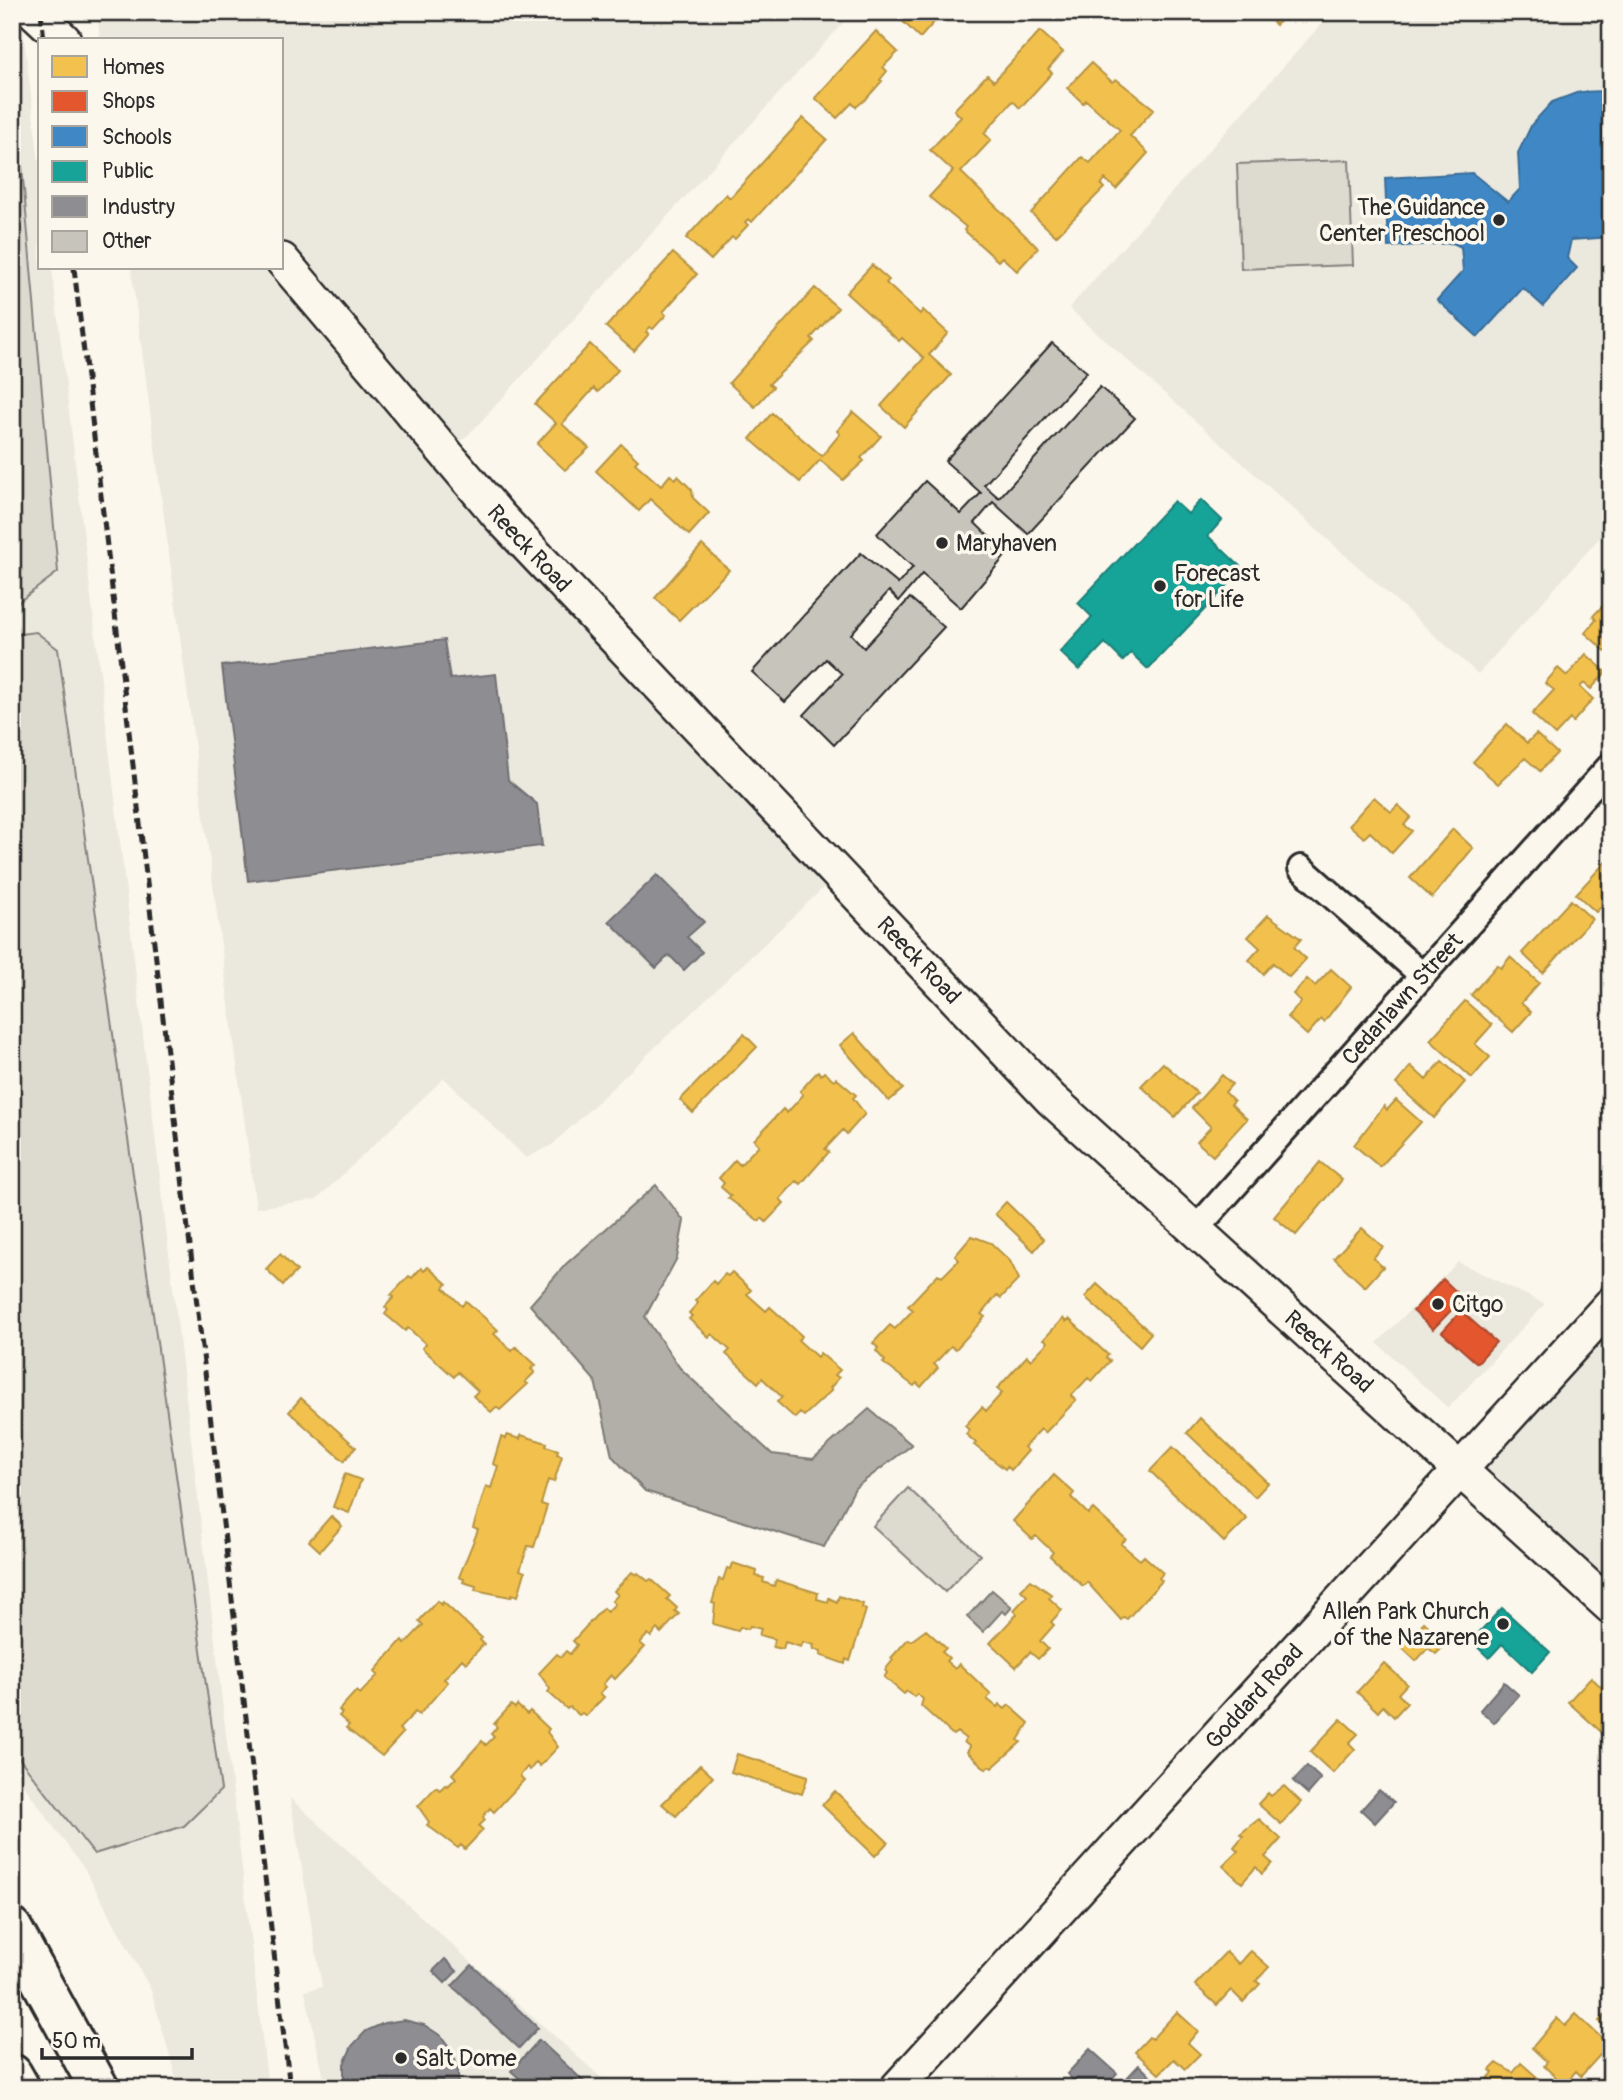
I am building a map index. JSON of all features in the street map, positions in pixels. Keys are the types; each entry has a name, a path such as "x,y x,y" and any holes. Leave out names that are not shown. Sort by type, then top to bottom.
{"highway":[{"path":"12,1928 99,2088"},
{"path":"12,2074 20,2088"}],"street":[{"path":"34,12 62,38"},
{"name":"Reeck Road","path":"284,262 445,456 571,594 839,873 886,928 1043,1091 1611,1607"},
{"name":"Cedarlawn Street","path":"1194,1231 1611,765"},
{"path":"1301,868 1422,975"},
{"name":"Goddard Road","path":"897,2088 1611,1304"}],"shaded area":[{"path":"12,12 21,12 38,154 38,270 52,270 268,2088 179,2088 151,1990 85,1870 12,1769"},
{"path":"97,12 853,12 476,427 446,456 839,873 552,1145 526,1158 444,1078 317,1199 256,1208 131,270 284,270 284,38 100,38"},
{"path":"1332,12 1611,12 1611,525 1478,674 1069,308"},
{"path":"12,55 58,572 12,607"},
{"path":"1349,160 1353,265 1241,269 1237,164"},
{"path":"36,632 58,649 221,1790 184,1826 94,1854 12,1749 12,638"},
{"path":"656,1185 684,1221 677,1258 645,1317 680,1368 772,1454 813,1459 869,1409 912,1445 855,1488 824,1547 645,1491 612,1456 595,1381 530,1305 566,1264"},
{"path":"1458,1262 1545,1304 1448,1408 1377,1343"},
{"path":"1611,1304 1611,1600 1460,1470"},
{"path":"908,1488 980,1555 945,1592 873,1526"},
{"path":"992,1590 1012,1607 1006,1614 1002,1611 983,1632 967,1617"},
{"path":"290,1798 613,2088 326,2088 305,1991 322,1987"}],"building: Homes":[{"path":"893,12 943,12 920,38"},
{"path":"1262,12 1287,12 1276,25"},
{"path":"876,31 898,52 883,67 887,71 880,80 882,81 866,99 856,107 852,103 837,118 815,98"},
{"path":"1040,31 1063,52 1048,69 1052,73 1020,108 1013,101 984,133 991,140 961,172 1038,248 1017,271 1002,257 998,261 964,230 966,227 929,197 953,171 930,150 961,117 954,110 987,75 994,81"},
{"path":"1091,63 1112,82 1116,79 1154,109 1130,136 1148,153 1116,189 1105,179 1101,185 1104,188 1056,236 1031,213 1082,157 1090,163 1120,130 1086,100 1083,103 1067,88"},
{"path":"803,118 827,139 752,222 748,219 745,222 748,225 735,239 732,237 711,260 686,238 726,194 730,198"},
{"path":"673,253 697,274 663,312 666,315 653,329 650,327 646,332 649,334 634,351 606,327"},
{"path":"872,265 889,280 886,283 920,314 923,310 948,333 929,355 951,375 904,427 881,406 924,358 902,338 899,341 846,293"},
{"path":"815,288 838,308 811,338 814,341 769,384 773,387 755,407 729,383"},
{"path":"590,344 618,370 598,392 594,388 562,424 589,448 565,470 537,444 556,423 535,404"},
{"path":"853,412 881,436 861,458 864,461 843,480 820,460 800,482 750,439 772,413 822,456 840,434 837,431"},
{"path":"621,444 638,460 635,463 661,486 670,475 675,479 678,476 692,490 693,498 709,513 689,535 650,499 639,511 596,471"},
{"path":"702,545 729,570 679,620 655,598"},
{"path":"1611,597 1611,656 1585,633 1596,620 1593,616"},
{"path":"1586,654 1606,672 1591,689 1584,683 1580,687 1593,699 1573,722 1570,719 1555,735 1532,714 1554,690 1545,683 1558,668 1567,676"},
{"path":"1507,724 1527,743 1536,734 1557,753 1540,771 1525,758 1498,784 1473,762"},
{"path":"1374,797 1391,812 1398,805 1411,817 1404,825 1412,831 1392,853 1370,832 1364,838 1349,825"},
{"path":"1453,829 1473,848 1432,898 1410,878"},
{"path":"1611,856 1611,896 1596,912 1576,894"},
{"path":"1571,900 1592,919 1543,973 1522,953"},
{"path":"1268,915 1301,939 1294,947 1306,959 1289,977 1273,963 1263,974 1249,960 1260,948 1248,937"},
{"path":"1510,957 1539,983 1521,1003 1531,1012 1513,1032 1471,995 1497,965 1501,968"},
{"path":"1331,969 1351,987 1324,1022 1321,1019 1307,1035 1287,1017 1301,1002 1293,994 1307,979 1315,986"},
{"path":"1465,1001 1492,1025 1475,1044 1490,1057 1472,1078 1430,1040"},
{"path":"854,1033 903,1089 889,1101 840,1045"},
{"path":"744,1034 757,1047 693,1113 680,1100"},
{"path":"1442,1061 1465,1082 1434,1118 1396,1084 1411,1066 1426,1080"},
{"path":"1163,1063 1197,1093 1175,1117 1141,1086"},
{"path":"818,1071 821,1075 824,1072 834,1080 836,1078 856,1095 853,1098 865,1114 847,1134 843,1130 825,1149 829,1152 801,1184 796,1181 780,1199 784,1203 766,1222 762,1218 759,1221 728,1198 731,1196 721,1187 724,1183 719,1178 735,1160 740,1165 759,1145 754,1140 783,1109 787,1113 803,1095 800,1091"},
{"path":"1222,1075 1232,1084 1225,1092 1234,1101 1231,1104 1247,1119 1213,1156 1197,1142 1211,1127 1192,1108"},
{"path":"1396,1100 1421,1122 1380,1167 1354,1145 1384,1106 1387,1110"},
{"path":"1320,1162 1342,1180 1296,1235 1274,1217"},
{"path":"1006,1202 1044,1239 1034,1251 995,1214"},
{"path":"1362,1228 1383,1247 1373,1258 1383,1267 1365,1287 1334,1258"},
{"path":"972,1236 991,1243 1010,1261 1019,1279 1001,1298 997,1295 981,1314 985,1317 956,1349 951,1346 934,1364 938,1368 921,1387 917,1383 914,1386 883,1363 885,1361 873,1343 890,1325 895,1329 913,1310 908,1306 938,1274 942,1277 959,1260 955,1256"},
{"path":"280,1254 297,1271 283,1285 266,1269"},
{"path":"428,1267 447,1284 444,1288 462,1306 466,1301 498,1330 494,1334 512,1351 516,1347 536,1365 531,1369 535,1372 525,1382 528,1384 500,1410 496,1407 491,1412 473,1396 478,1391 458,1372 454,1377 422,1348 426,1344 408,1328 405,1331 385,1314 388,1310 385,1307 394,1297 391,1295 409,1276 412,1278 421,1268 424,1271"},
{"path":"732,1272 751,1290 747,1294 766,1311 770,1307 802,1336 798,1340 817,1357 820,1353 840,1370 835,1375 839,1378 830,1388 832,1390 804,1416 800,1413 795,1418 777,1402 782,1397 762,1378 758,1383 726,1354 730,1350 712,1334 709,1337 689,1319 692,1316 689,1313 698,1303 695,1301 713,1281 716,1284 725,1274 728,1276"},
{"path":"1097,1284 1151,1333 1140,1346 1085,1297"},
{"path":"1063,1318 1066,1322 1069,1319 1108,1355 1106,1358 1110,1361 1092,1381 1088,1378 1071,1396 1076,1400 1045,1433 1041,1429 1024,1447 1028,1451 1011,1470 1007,1466 1005,1469 974,1445 976,1443 966,1434 969,1430 965,1426 982,1407 986,1411 1002,1393 997,1389 1027,1356 1031,1360 1048,1342 1044,1339"},
{"path":"301,1398 356,1447 344,1461 289,1412"},
{"path":"1200,1418 1268,1483 1255,1497 1187,1433"},
{"path":"507,1435 520,1439 521,1435 547,1443 546,1446 558,1450 557,1454 562,1456 554,1482 548,1480 541,1504 547,1506 534,1547 528,1546 520,1570 525,1572 518,1596 512,1594 511,1597 475,1590 476,1586 463,1582 464,1579 459,1577 478,1530 473,1528 486,1486 491,1488 498,1466 493,1464 501,1437 506,1439"},
{"path":"1173,1447 1247,1519 1224,1542 1150,1471"},
{"path":"345,1474 361,1480 349,1513 333,1507"},
{"path":"1054,1475 1074,1493 1071,1497 1088,1514 1093,1509 1126,1539 1121,1544 1140,1560 1144,1556 1163,1573 1159,1578 1162,1581 1127,1619 1124,1617 1121,1620 1087,1582 1083,1586 1050,1556 1053,1552 1036,1536 1032,1539 1013,1521"},
{"path":"331,1516 342,1526 320,1551 309,1541"},
{"path":"733,1563 757,1571 756,1576 764,1578 763,1582 774,1586 776,1580 818,1593 817,1599 828,1602 829,1598 837,1602 839,1596 863,1604 862,1608 866,1610 850,1661 846,1659 845,1664 820,1655 821,1651 813,1649 814,1645 803,1642 801,1647 785,1642 783,1649 773,1647 775,1639 759,1635 761,1629 750,1626 748,1629 740,1627 738,1631 713,1624 715,1604 712,1603 719,1579 723,1580 727,1568 731,1569"},
{"path":"632,1572 648,1581 651,1579 670,1596 667,1599 677,1608 675,1611 679,1614 661,1633 657,1629 651,1637 648,1634 640,1643 645,1647 615,1679 611,1675 603,1684 606,1687 600,1693 604,1697 586,1716 582,1713 579,1715 570,1707 567,1709 548,1692 550,1689 539,1673 557,1654 561,1657 566,1651 570,1654 577,1645 573,1641 603,1608 607,1612 615,1604 612,1601 618,1595 614,1591"},
{"path":"1031,1580 1052,1595 1049,1598 1062,1610 1051,1622 1054,1625 1040,1641 1048,1649 1038,1659 1030,1652 1016,1667 990,1643 1017,1614 1014,1610 1027,1596 1021,1590"},
{"path":"437,1601 441,1605 443,1602 482,1638 480,1640 484,1644 466,1663 462,1659 444,1679 448,1682 419,1715 415,1712 399,1729 403,1733 382,1756 346,1728 349,1725 339,1716 342,1713 339,1710 356,1691 360,1694 378,1675 374,1672 402,1640 405,1644 423,1625 419,1621"},
{"path":"1424,1622 1447,1643 1436,1654 1428,1648 1416,1661 1401,1647"},
{"path":"926,1630 946,1648 942,1652 949,1658 946,1661 955,1669 959,1664 991,1694 987,1699 997,1707 999,1704 1005,1709 1009,1705 1029,1723 1018,1740 1021,1742 992,1768 989,1766 986,1769 967,1752 970,1747 964,1742 966,1739 957,1732 953,1735 921,1706 923,1699 917,1694 914,1697 907,1691 904,1694 884,1677 887,1673 885,1670 893,1660 891,1658 908,1639 911,1641"},
{"path":"1384,1663 1407,1684 1398,1694 1407,1703 1394,1717 1383,1706 1378,1712 1357,1692"},
{"path":"1591,1677 1611,1697 1611,1733 1607,1737 1568,1702"},
{"path":"511,1705 515,1708 517,1705 527,1714 530,1711 549,1729 547,1732 558,1747 540,1766 536,1762 530,1770 527,1767 520,1776 524,1780 494,1812 490,1808 483,1817 485,1820 479,1826 483,1830 465,1849 461,1845 458,1848 427,1825 429,1822 418,1806 436,1787 440,1790 446,1784 448,1786 456,1778 452,1774 482,1741 486,1745 494,1737 491,1734 497,1727 494,1724"},
{"path":"1341,1719 1358,1734 1349,1743 1355,1749 1333,1773 1310,1752"},
{"path":"737,1754 808,1776 802,1794 731,1772"},
{"path":"700,1765 713,1777 676,1816 662,1804"},
{"path":"1284,1786 1301,1802 1281,1824 1258,1804 1268,1793 1271,1796"},
{"path":"835,1791 888,1842 875,1856 822,1805"},
{"path":"1259,1819 1281,1839 1265,1857 1272,1863 1262,1874 1256,1867 1242,1883 1223,1866 1238,1851 1234,1847 1243,1836 1240,1834"},
{"path":"1251,1951 1269,1967 1256,1981 1260,1984 1243,2002 1231,1990 1217,2005 1195,1985 1226,1952 1239,1964"},
{"path":"1611,2008 1611,2032 1599,2021"},
{"path":"1177,2012 1198,2031 1188,2043 1200,2054 1185,2069 1174,2059 1159,2074 1135,2052 1149,2037 1152,2039"},
{"path":"1576,2014 1609,2045 1581,2076 1576,2071 1564,2085 1544,2066 1547,2062 1532,2048 1557,2018 1565,2026"},
{"path":"1497,2063 1513,2073 1521,2063 1548,2087 1479,2088 1493,2073 1490,2070"}],"building: Shops":[{"name":"Citgo","path":"1443,1279 1463,1298 1433,1329 1413,1311"},
{"path":"1461,1311 1496,1342 1477,1363 1442,1332"}],"building: Schools":[{"name":"The Guidance Center Preschool","path":"1579,92 1611,93 1611,237 1571,240 1567,258 1577,268 1543,306 1523,288 1478,337 1437,300 1463,271 1461,247 1453,243 1388,247 1385,178 1472,173 1508,202 1520,189 1518,153 1532,124 1552,102"}],"building: Public":[{"name":"Forecast for Life","path":"1201,500 1222,520 1208,536 1243,569 1148,669 1131,653 1123,661 1105,643 1079,670 1060,652 1092,617 1078,603 1174,501 1188,514"},
{"name":"Allen Park Church of the Nazarene","path":"1502,1608 1550,1652 1532,1672 1502,1644 1489,1658 1471,1641"}],"building: Industry":[{"path":"444,640 450,679 496,674 508,780 537,804 542,846 248,881 222,666"},
{"path":"657,875 704,922 687,937 702,952 684,970 669,955 656,968 609,921"},
{"path":"1504,1682 1519,1695 1494,1723 1480,1710"},
{"path":"1307,1766 1321,1779 1308,1794 1293,1781"},
{"path":"1379,1790 1394,1802 1375,1823 1361,1810"},
{"path":"445,1959 457,1971 445,1983 433,1971"},
{"path":"472,1965 538,2028 519,2048 452,1986"},
{"name":"Salt Dome","path":"404,2020 424,2025 441,2036 453,2052 458,2071 458,2088 344,2088 344,2064 352,2046 366,2031 384,2023"},
{"path":"539,2040 591,2088 530,2088 511,2071"},
{"path":"1090,2049 1117,2073 1104,2088 1082,2088 1067,2074"},
{"path":"1139,2065 1157,2082 1152,2088 1131,2088 1124,2081"}],"building: Other":[{"name":"Maryhaven","path":"1052,343 1087,372 984,485 999,498 1100,387 1135,418 1028,534 993,502 975,523 1007,554 961,608 922,574 899,601 889,591 851,634 864,648 910,598 944,627 834,745 804,715 842,674 826,659 785,702 752,672 861,553 898,584 913,567 877,534 925,481 961,514 981,493 945,461"}],"railway":[{"path":"41,12 44,38"},
{"path":"74,270 290,2088"}],"place":[{"name":"The Guidance Center Preschool","path":"1499,220"},
{"name":"Maryhaven","path":"942,543"},
{"name":"Forecast for Life","path":"1160,586"},
{"name":"Citgo","path":"1438,1304"},
{"name":"Allen Park Church of the Nazarene","path":"1503,1624"},
{"name":"Salt Dome","path":"401,2058"}]}
